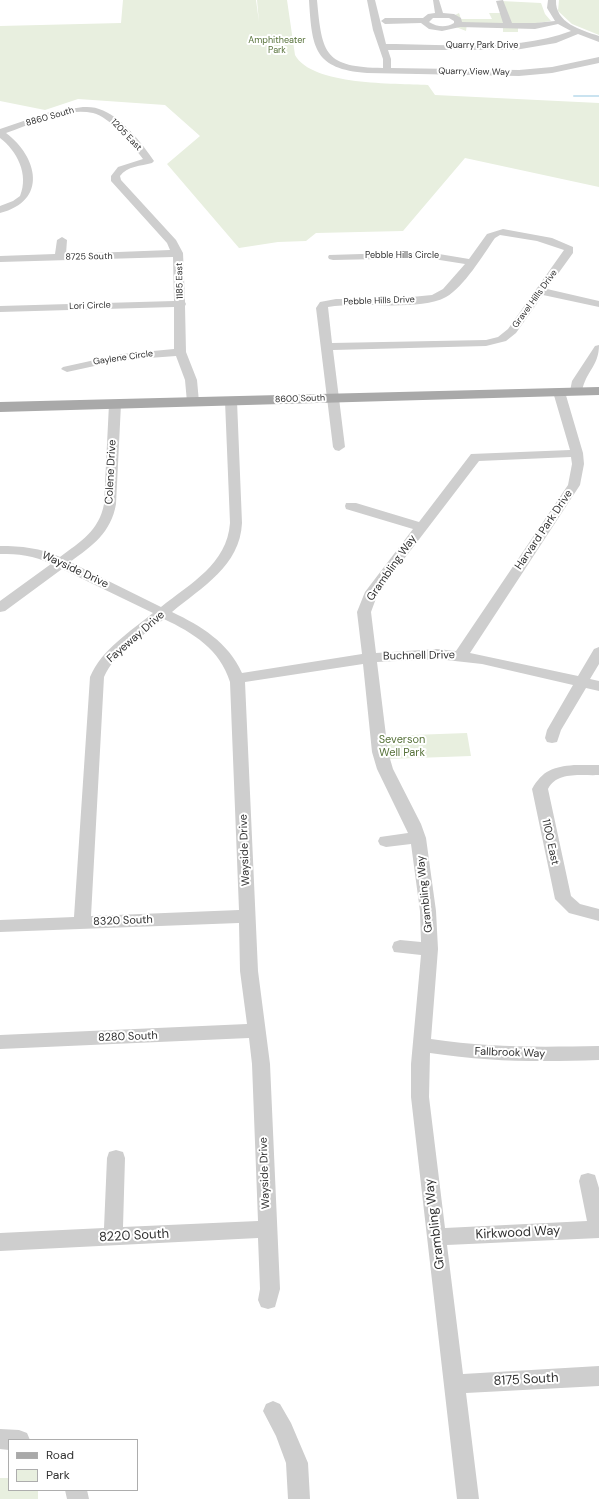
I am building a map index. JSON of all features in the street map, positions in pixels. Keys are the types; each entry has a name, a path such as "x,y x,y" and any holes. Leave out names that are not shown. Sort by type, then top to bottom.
{"main road":[{"name":"8600 South","path":"0,407 599,391"}],"street":[{"name":"Quarry View Way","path":"313,0 315,24 324,54 330,61 348,68 528,73 560,69 599,60"},
{"path":"370,0 377,30 387,59 387,70"},
{"path":"552,0 551,8 556,17 579,31 599,39"},
{"path":"436,1 440,15"},
{"path":"500,1 507,22 519,34 536,26 554,23"},
{"path":"386,22 425,21 429,17 440,15 451,16 458,22"},
{"path":"425,21 432,27 446,28 458,22 507,22"},
{"path":"446,28 449,44"},
{"name":"Quarry Park Drive","path":"383,47 515,47 556,40 579,31"},
{"name":"8860 South","path":"0,132 76,109 90,109 100,112"},
{"name":"1205 East","path":"100,112 109,118 148,161 131,165 119,171 116,174 116,182"},
{"path":"0,132 19,150 27,169 25,195 13,205 0,210"},
{"name":"1185 East","path":"116,182 172,242 178,252 180,352 191,380 193,402"},
{"name":"Pebble Hills Drive","path":"339,447 322,308 324,304 336,302 421,300 437,297 449,289 491,236 500,232"},
{"name":"Gravel Hills Drive","path":"327,347 495,342 508,335 568,253 569,249 559,243 513,233 500,232"},
{"path":"60,258 62,240"},
{"name":"8725 South","path":"0,259 153,255 178,252"},
{"name":"Pebble Hills Circle","path":"333,257 427,255 471,262"},
{"path":"541,291 599,304"},
{"name":"Lori Circle","path":"0,309 180,304"},
{"path":"576,391 578,381 599,348"},
{"name":"Gaylene Circle","path":"67,369 122,357 180,352"},
{"name":"Harvard Park Drive","path":"461,655 574,485 577,469 577,453 559,392"},
{"name":"Fayeway Drive","path":"82,923 97,677 102,668 115,652 219,567 234,541 236,523 231,401"},
{"name":"Colene Drive","path":"0,608 93,539 103,525 109,512 115,404"},
{"name":"Grambling Way","path":"468,1499 420,1097 419,1080 430,949 428,911 418,838 413,824 385,769 380,752 364,619 366,605 372,592 475,457 577,453"},
{"path":"351,506 421,527"},
{"name":"Wayside Drive","path":"0,550 33,552 61,562 203,633 216,644 232,666 237,678 239,693 250,990 261,1064 270,1289 268,1300"},
{"path":"552,738 554,730 599,652"},
{"name":"Buchnell Drive","path":"237,678 369,658 438,654 461,655 599,686"},
{"name":"1100 East","path":"599,770 560,772 551,775 542,783 540,794 563,898 574,909 582,913 599,915"},
{"path":"386,841 418,838"},
{"name":"8320 South","path":"0,926 247,916"},
{"name":"Grambling Way","path":"400,947 430,949"},
{"name":"8280 South","path":"0,1042 257,1031"},
{"name":"Fallbrook Way","path":"422,1045 469,1052 520,1055 599,1053"},
{"path":"113,1237 116,1158"},
{"path":"588,1181 599,1229"},
{"name":"8220 South","path":"0,1242 267,1229"},
{"name":"Kirkwood Way","path":"436,1237 599,1229"},
{"name":"8175 South","path":"454,1384 599,1376"},
{"path":"273,1411 284,1430 297,1463 299,1499"}],"green space":[{"name":"Amphitheater Park","path":"123,0 256,0 259,22 257,0 287,0 295,55 304,65 318,72 336,78 376,83 428,85 435,95 599,103 599,187 465,158 403,231 316,233 306,241 278,242 239,248 167,164 200,136 165,105 78,99 45,110 0,101 0,26 121,23"},
{"path":"559,0 599,0 599,35 572,24 558,11"},
{"path":"501,1 541,3 545,14 551,21 518,26 518,32 503,32 503,26 467,24 466,31 456,27 453,16 459,13 461,19 492,19 489,13 502,13"},
{"name":"Severson Well Park","path":"467,733 471,756 389,759 385,736"},
{"path":"0,1478 8,1478 8,1491 38,1491 38,1499 0,1499"}],"waterway":[{"path":"574,96 599,96"}]}
